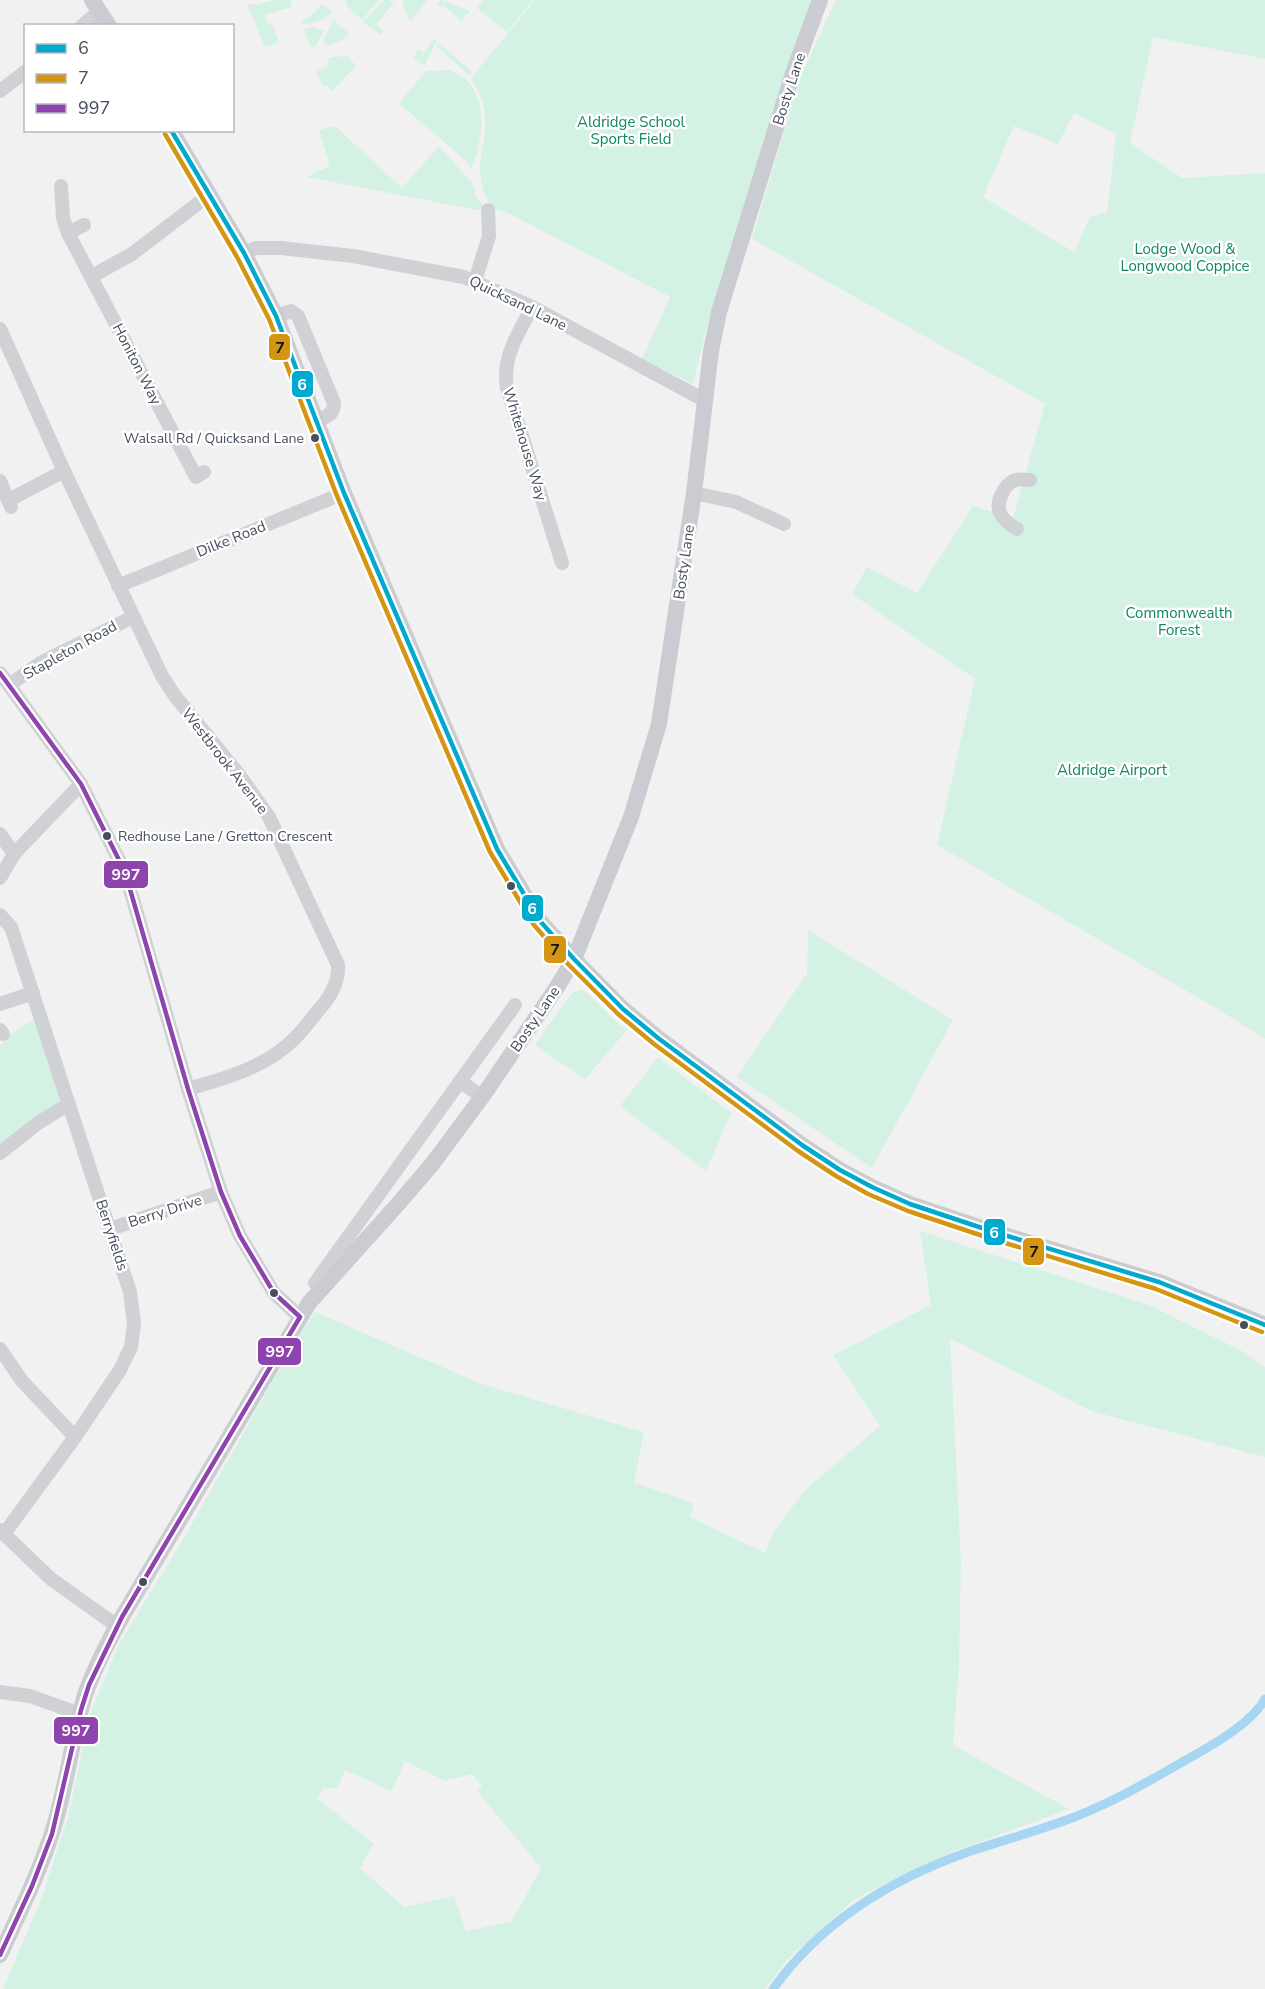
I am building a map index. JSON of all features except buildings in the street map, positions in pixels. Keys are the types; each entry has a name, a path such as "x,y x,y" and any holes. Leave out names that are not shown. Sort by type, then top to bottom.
{"main road":[{"name":"Bosty Lane","path":"0,1955 35,1880 47,1848 57,1816 80,1714 95,1668 117,1626 309,1303 433,1163 482,1097 574,959 631,818 659,724 694,493 711,351 719,312 793,73 820,0"},
{"path":"97,4 108,24"},
{"path":"172,132 244,253 276,316 344,493 497,849 540,921 574,959 623,1009 658,1038 802,1145 840,1170 872,1187 910,1204 991,1231 1159,1282 1265,1325"}],"street":[{"path":"83,24 97,4"},
{"path":"0,91 24,73"},
{"name":"Honiton Way","path":"63,184 63,218 68,233 111,305 195,477 204,472"},
{"path":"92,276 132,254 209,195"},
{"path":"475,281 489,236 488,210"},
{"path":"68,233 84,225"},
{"name":"Quicksand Lane","path":"244,253 256,248 270,247 353,256 450,273 475,281 532,307 704,400"},
{"name":"Whitehouse Way","path":"532,307 508,356 505,375 507,388 563,548 562,563"},
{"name":"Westbrook Avenue","path":"0,329 64,471 162,676 175,696 240,776 268,817 338,964 336,985 322,1007 295,1039 253,1067 188,1089"},
{"path":"0,481 10,504 64,471"},
{"path":"1017,529 1007,524 1000,514 998,504 1005,487 1016,479 1030,480"},
{"name":"Dilke Road","path":"118,586 344,493"},
{"path":"694,493 736,502 784,524"},
{"name":"Stapleton Road","path":"9,686 42,662 133,616"},
{"path":"0,673 81,784 125,872 188,1089 221,1192 240,1236 274,1293 300,1317"},
{"path":"0,878 14,854 81,784"},
{"path":"0,834 14,854"},
{"name":"Berryfields","path":"0,915 11,927 33,993 130,1292 134,1323 131,1347 120,1370 75,1437 2,1532"},
{"path":"0,1004 33,993"},
{"name":"Bosty Lane","path":"315,1283 460,1081 506,1025 515,1005"},
{"path":"460,1081 482,1097"},
{"path":"0,1153 38,1123 69,1104"},
{"name":"Berry Drive","path":"110,1229 221,1192"},
{"path":"0,1349 22,1381 75,1437"},
{"path":"2,1532 51,1579 117,1626"},
{"path":"0,1692 30,1696 80,1714"}],"green space":[{"path":"274,0 290,0 292,7 265,15 268,24 272,24 279,42 265,47 248,6"},
{"path":"346,0 379,0 362,20 347,6"},
{"path":"384,0 394,3 376,24 383,31 380,35 363,22"},
{"path":"404,0 428,0 410,21 402,3"},
{"path":"440,0 470,11 461,21 443,5 441,7 437,4"},
{"path":"483,0 533,0 507,32 477,8"},
{"name":"Aldridge School Sports Field","path":"535,0 812,0 710,314 693,384 642,359 670,297 506,212 497,210 489,204 486,197 480,171 485,113 481,97 471,78"},
{"path":"836,0 1265,0 1265,59 1153,37 1130,143 1182,178 1265,173 1265,1039 937,845 975,679 852,594 867,567 917,593 973,506 1013,518 1045,404 752,239 800,78","holes":["1074,113 1116,134 1107,212 1090,217 1074,252 983,197 1014,126 1058,144"]},
{"path":"322,4 332,12 325,19 303,25 301,21 312,15"},
{"path":"333,20 349,33 342,40 327,45 323,41"},
{"path":"313,27 324,31 316,46 311,48 304,29"},
{"path":"434,39 437,41 424,66 413,58 418,49 424,53"},
{"path":"439,43 472,72 469,75 436,46"},
{"path":"348,56 356,66 332,91 327,85 323,87 316,70 327,67 328,59 332,57"},
{"path":"449,70 463,77 472,87 478,99 481,128 471,169 465,160 399,103 426,71"},
{"path":"335,126 402,188 439,146 472,183 476,196 484,207 483,211 306,177 330,166 319,130"},
{"path":"808,930 953,1020 872,1168 737,1077 807,973"},
{"path":"583,990 627,1030 585,1079 535,1045 564,1003 575,991"},
{"path":"37,1017 65,1101 0,1146 0,1047 7,1037"},
{"path":"658,1057 731,1113 706,1171 620,1106"},
{"path":"920,1231 1149,1305 1244,1352 1265,1367 1265,1457 1091,1411 950,1338 961,1560 959,1665 953,1745 1069,1809 949,1853 855,1899 787,1960 765,1989 3,1989 42,1897 69,1814 89,1716 119,1644 182,1541 299,1335 315,1312 482,1384 644,1432 634,1483 694,1503 690,1517 765,1553 772,1534 804,1491 880,1426 833,1355 931,1305","holes":["405,1761 445,1781 472,1774 482,1786 477,1791 541,1868 512,1921 466,1931 454,1896 404,1907 360,1868 374,1844 317,1798 324,1788 338,1788 345,1770 392,1791"]}],"waterway":[{"path":"773,1989 813,1943 836,1923 886,1890 940,1863 1063,1821 1119,1797 1230,1734 1250,1717 1265,1699"}],"transit line":[{"name":"6","path":"172,132 244,253 276,316 344,493 497,849 540,921 574,959 623,1009 658,1038 802,1145 840,1170 872,1187 910,1204 991,1231 1159,1282 1265,1325"},
{"name":"7","path":"165,134 237,257 269,319 337,496 490,852 534,925 568,964 618,1014 654,1044 798,1151 868,1194 908,1211 989,1238 1156,1289 1262,1332"},
{"name":"997","path":"0,673 81,784 125,872 188,1089 221,1192 240,1236 274,1293 300,1317 122,1617 89,1685 52,1834 32,1886 0,1955"}],"place":[{"name":"Walsall Rd / Quicksand Lane","path":"315,438"},
{"name":"Redhouse Lane / Gretton Crescent","path":"107,836"}],"park label":[{"name":"Lodge Wood & Longwood Coppice","path":"1185,258"},
{"name":"Commonwealth Forest","path":"1179,622"},
{"name":"Aldridge Airport","path":"1112,770"}]}
